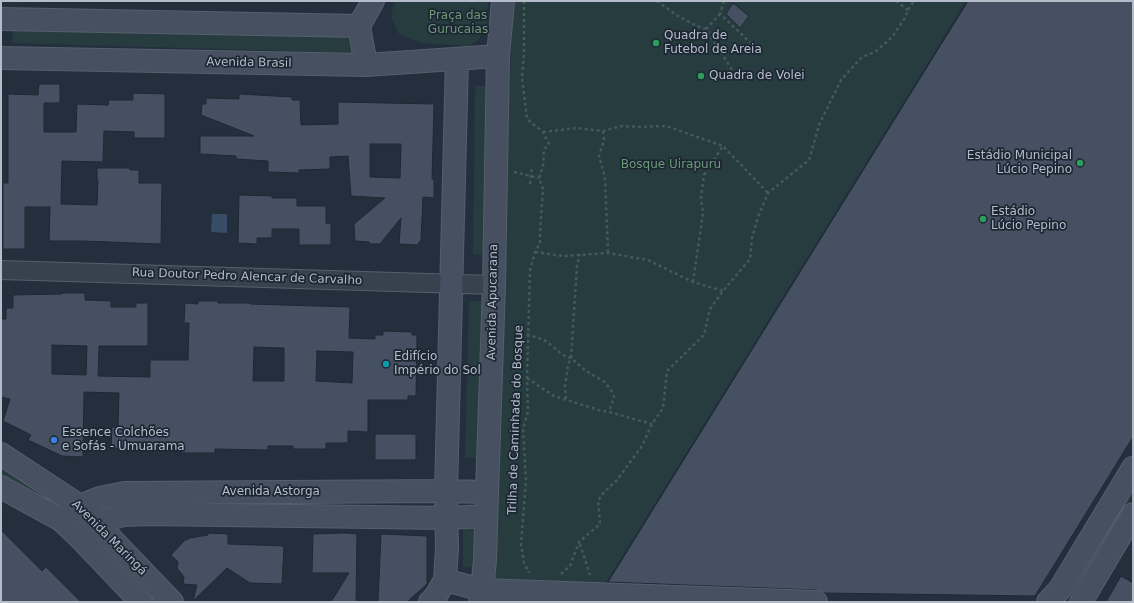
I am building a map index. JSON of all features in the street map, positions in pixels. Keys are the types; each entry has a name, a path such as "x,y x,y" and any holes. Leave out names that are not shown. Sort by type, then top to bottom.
{"street":[{"path":"366,65 359,26 373,1"},
{"name":"Avenida Apucarana","path":"481,596 486,516 494,285 498,56 503,1"},
{"path":"1,19 359,26"},
{"name":"Avenida Brasil","path":"1,58 366,65 498,56"},
{"path":"457,59 446,491 447,548 439,595 816,602"},
{"name":"Rua Doutor Pedro Alencar de Carvalho","path":"1,270 494,285"},
{"name":"Avenida Maringá","path":"1,454 80,506 172,602"},
{"path":"1048,602 1060,589 1133,468"},
{"name":"Avenida Maringá","path":"1,487 61,520 141,602"},
{"name":"Avenida Astorga","path":"61,520 80,506 100,498 125,493 487,492"},
{"name":"Avenida Astorga","path":"79,537 96,523 123,515 148,514 446,518 486,516"},
{"path":"1081,602 1133,514"}],"path":[{"path":"524,1 522,78 527,119 543,132 578,128 604,131 622,126 666,126 723,146 768,193"},
{"path":"657,1 678,16 706,29 736,76"},
{"path":"706,29 720,14 724,1"},
{"path":"896,1 908,10"},
{"path":"556,577 570,566 579,542 600,524 598,501 604,492 617,480 642,446 652,424 664,408 667,371 704,335 710,309 750,259 752,238 758,217 768,193 809,160 819,125 841,80 862,57 874,52 892,37 914,1"},
{"path":"720,14 753,45"},
{"path":"726,20 730,18"},
{"path":"604,131 604,140 599,156 605,177 608,253"},
{"name":"Trilha de Caminhada do Bosque","path":"535,576 529,574 524,563 520,544 526,480 523,429 528,411 527,378 530,270 535,252 540,243 543,189 539,178 543,166 544,149 549,144 543,132"},
{"path":"692,282 703,213 701,198 704,175 723,146"},
{"path":"530,184 532,167"},
{"path":"495,169 518,172 539,178"},
{"path":"535,252 563,256 608,253 648,260 692,282 723,291"},
{"path":"566,399 565,386 568,365 571,358 577,266 580,254"},
{"path":"528,334 546,341 563,355 571,358 605,382 614,398 609,412"},
{"path":"527,378 554,396 602,411 652,424"},
{"path":"579,542 590,576"}],"green space":[{"name":"Praça das Gurucaias","path":"395,1 488,1 487,25 478,41 468,46 421,43 399,34 391,16"},
{"name":"Bosque Uirapuru","path":"513,1 966,1 602,589 489,585"},
{"path":"13,27 353,37 353,53 12,43"},
{"path":"475,86 487,86 486,255 473,254"},
{"path":"469,301 483,301 479,458 465,458"},
{"path":"1,460 45,485 39,496 1,476"},
{"path":"1133,477 1133,495 1068,601 1059,596"},
{"path":"463,524 476,524 476,568 463,567"}],"water":[{"path":"212,214 227,214 227,233 211,232"}],"building":[{"name":"Estádio Lúcio Pepino","path":"968,1 1133,1 1133,437 1035,596 824,593 816,590 608,582"},
{"path":"733,3 749,16 740,28 726,14"},
{"path":"39,84 60,84 60,103 44,103 44,132 76,132 77,104 108,105 109,100 133,100 133,93 165,94 165,138 134,138 134,132 104,131 103,162 62,161 61,204 97,205 97,168 130,168 130,170 139,170 139,183 162,183 161,244 49,241 50,207 25,207 25,249 3,249 3,183 8,183 8,94 38,95"},
{"path":"239,94 292,97 292,100 300,100 301,125 338,124 338,102 434,104 432,179 434,179 434,198 423,197 421,241 418,245 399,244 401,218 380,244 355,241 354,224 385,198 351,196 348,156 330,157 330,169 299,170 299,173 268,172 268,161 236,159 236,156 200,154 200,136 254,136 201,115 202,104 206,104 206,98 239,99","holes":["370,144 401,144 400,178 370,177"]},
{"path":"239,195 272,196 272,198 297,198 297,206 326,206 326,223 331,224 331,245 299,245 299,229 272,229 272,238 257,238 257,244 238,243"},
{"path":"85,293 85,300 111,301 111,307 136,307 136,303 148,303 148,346 99,346 98,376 150,377 150,360 188,360 189,323 184,323 185,303 198,304 198,301 218,301 218,303 350,307 349,338 375,339 375,335 383,335 383,331 412,332 412,335 417,335 416,396 408,396 408,400 368,400 368,432 348,431 348,443 326,443 326,449 293,449 293,446 268,446 268,450 215,449 215,453 181,453 182,450 111,448 112,427 118,427 119,393 84,392 83,457 62,456 28,440 31,435 3,421 10,399 1,397 1,319 6,319 6,308 13,308 13,295","holes":["52,345 87,346 86,375 52,374","254,347 284,348 284,381 253,381","317,351 353,352 352,383 316,381"]},
{"path":"375,434 416,434 416,460 375,460"},
{"path":"1,530 42,571 46,567 81,602 1,602"},
{"path":"208,533 228,534 228,544 284,546 282,584 250,583 227,568 193,601 197,585 183,584 184,577 177,568 178,562 171,555 184,541 190,538 208,535"},
{"path":"313,534 357,534 356,602 331,602 349,573 312,573"},
{"path":"381,534 427,536 427,584 407,602 378,602"},
{"path":"1121,576 1133,583 1133,602 1106,602"}],"place":[{"name":"Quadra de Futebol de Areia","path":"656,43"},
{"name":"Quadra de Volei","path":"701,76"},
{"name":"Estádio Municipal Lúcio Pepino","path":"1080,163"},
{"name":"Estádio Lúcio Pepino","path":"983,219"},
{"name":"Edifício Império do Sol","path":"386,364"},
{"name":"Essence Colchões e Sofás - Umuarama","path":"54,440"}]}
